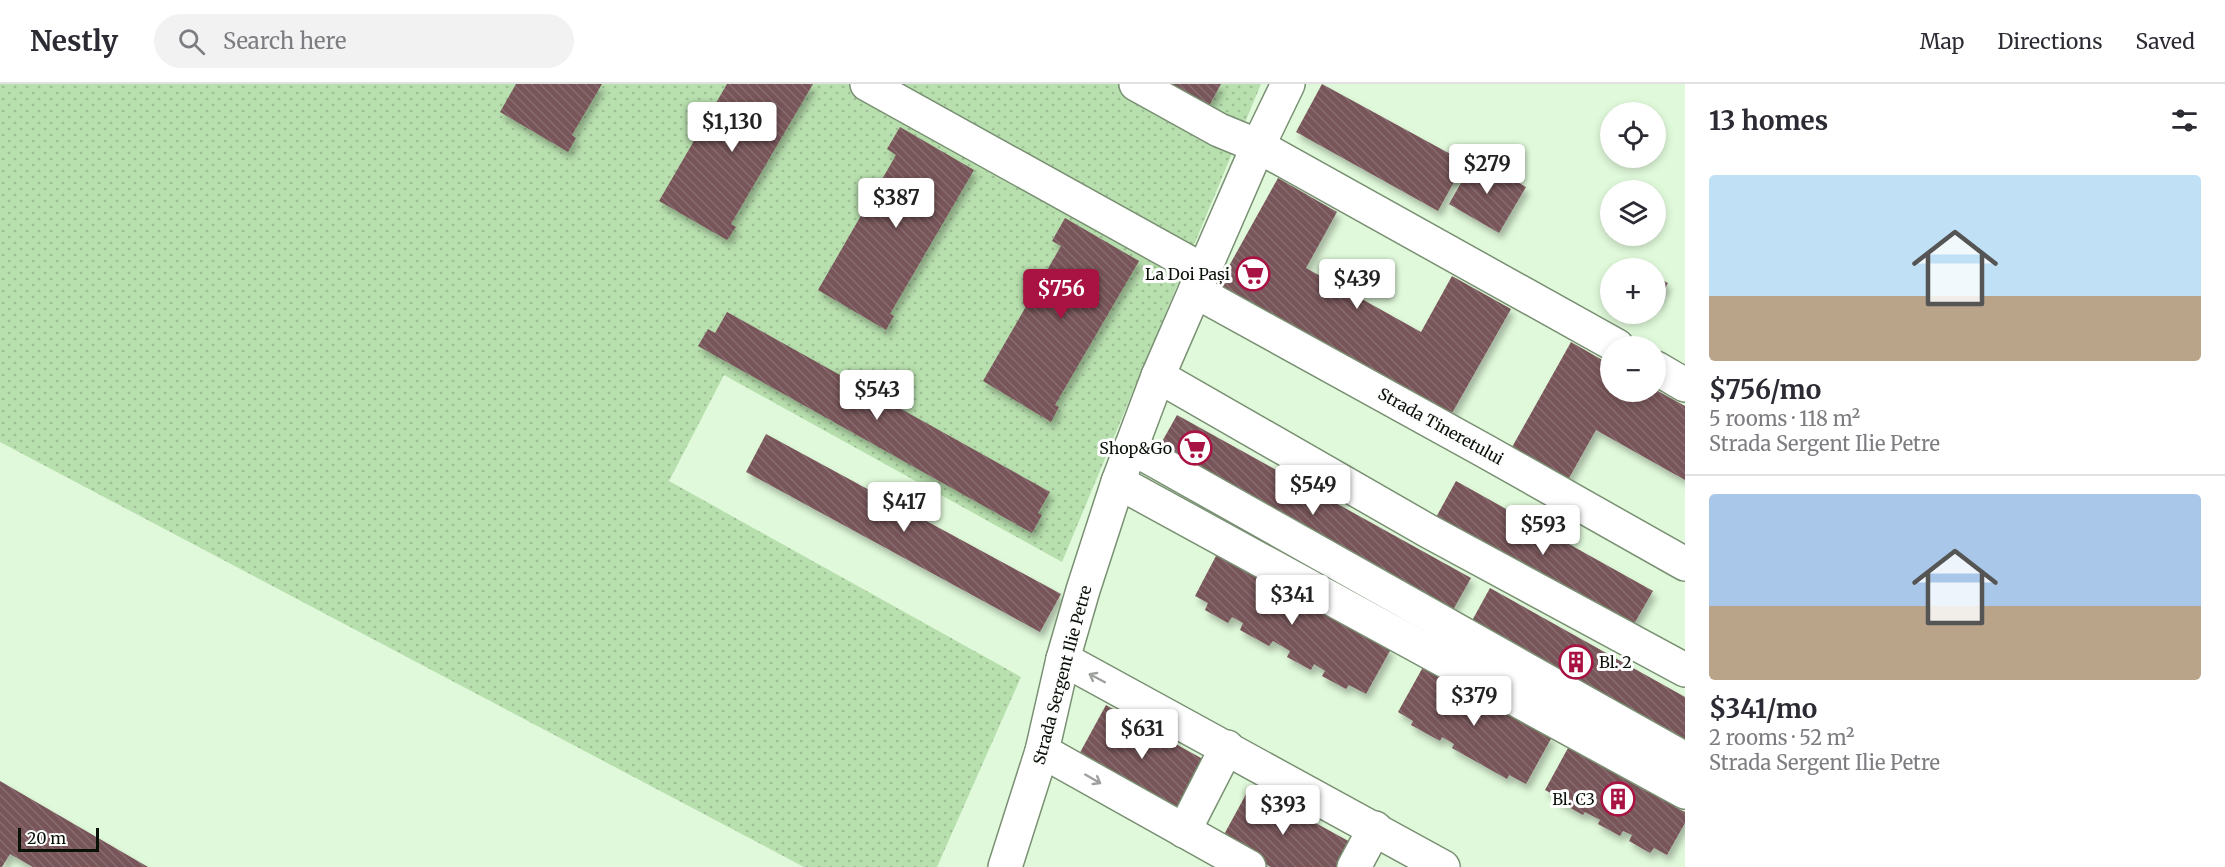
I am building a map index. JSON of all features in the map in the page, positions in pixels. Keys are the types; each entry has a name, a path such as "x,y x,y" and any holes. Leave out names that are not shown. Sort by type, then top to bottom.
{"street":[{"name":"Strada Tineretului","path":"867,84 1485,451 1685,564"},
{"path":"1136,84 1220,130 1258,146 1600,337"},
{"name":"Strada Sergent Ilie Petre","path":"1005,867 1042,751 1063,659 1118,482 1158,376 1258,146 1288,84"},
{"path":"1666,375 1685,385"},
{"path":"1158,376 1428,531 1685,670"},
{"path":"1131,447 1685,759"},
{"path":"1118,482 1685,792"},
{"path":"1063,659 1443,867"},
{"path":"1184,831 1227,747"},
{"path":"1042,751 1249,867"},
{"path":"1354,867 1375,828"}],"green space":[{"path":"0,84 1261,84 1062,562 724,375 669,481 1021,677 937,867 804,867 0,442"}],"building":[{"path":"516,84 602,84 572,135 576,138 568,152 500,112"},
{"path":"727,84 813,84 731,224 736,227 727,240 659,201"},
{"path":"1165,84 1221,84 1208,108"},
{"path":"1322,84 1465,162 1438,211 1296,132"},
{"path":"900,127 974,170 890,314 894,316 886,330 818,290 896,155 887,149"},
{"path":"1475,158 1526,187 1499,233 1449,204"},
{"path":"1278,178 1337,212 1306,268 1421,332 1452,276 1511,309 1447,422 1214,293"},
{"path":"1065,218 1139,261 1055,405 1059,407 1051,422 983,381 1061,246 1052,241"},
{"path":"727,312 1050,492 1038,513 1042,515 1032,533 698,346 708,329 715,333"},
{"path":"1571,342 1600,359 1600,402 1666,402 1666,396 1685,406 1685,480 1596,430 1564,487 1507,456"},
{"path":"1177,415 1471,578 1449,617 1155,454"},
{"path":"766,434 1061,594 1040,632 746,472"},
{"path":"1456,481 1653,591 1630,631 1434,521"},
{"path":"1217,554 1391,649 1366,694 1349,685 1346,689 1322,676 1325,671 1314,664 1311,670 1287,657 1290,651 1273,641 1269,646 1240,630 1243,623 1232,617 1228,623 1205,610 1208,603 1195,596"},
{"name":"Bl. 2","path":"1490,588 1685,697 1685,748 1468,628"},
{"path":"1423,667 1552,737 1526,784 1509,775 1507,779 1452,748 1454,744 1442,737 1440,741 1411,725 1413,721 1398,712"},
{"path":"1106,705 1208,762 1179,814 1077,758"},
{"name":"Bl. C3","path":"1585,745 1626,768 1621,777 1648,792 1653,784 1679,798 1675,807 1685,812 1685,823 1667,855 1654,848 1650,853 1629,841 1632,835 1623,831 1620,836 1598,824 1600,820 1585,812 1583,815 1556,800 1558,797 1545,790 1568,748 1580,754"},
{"path":"0,781 148,867 33,867 10,854 0,867"},
{"path":"1250,787 1352,843 1339,867 1271,867 1221,840"}],"place":[{"name":"La Doi Pași","path":"1253,274"},
{"name":"Shop&Go","path":"1195,448"},
{"name":"Bl. 2","path":"1576,662"},
{"name":"Bl. C3","path":"1618,799"}]}
